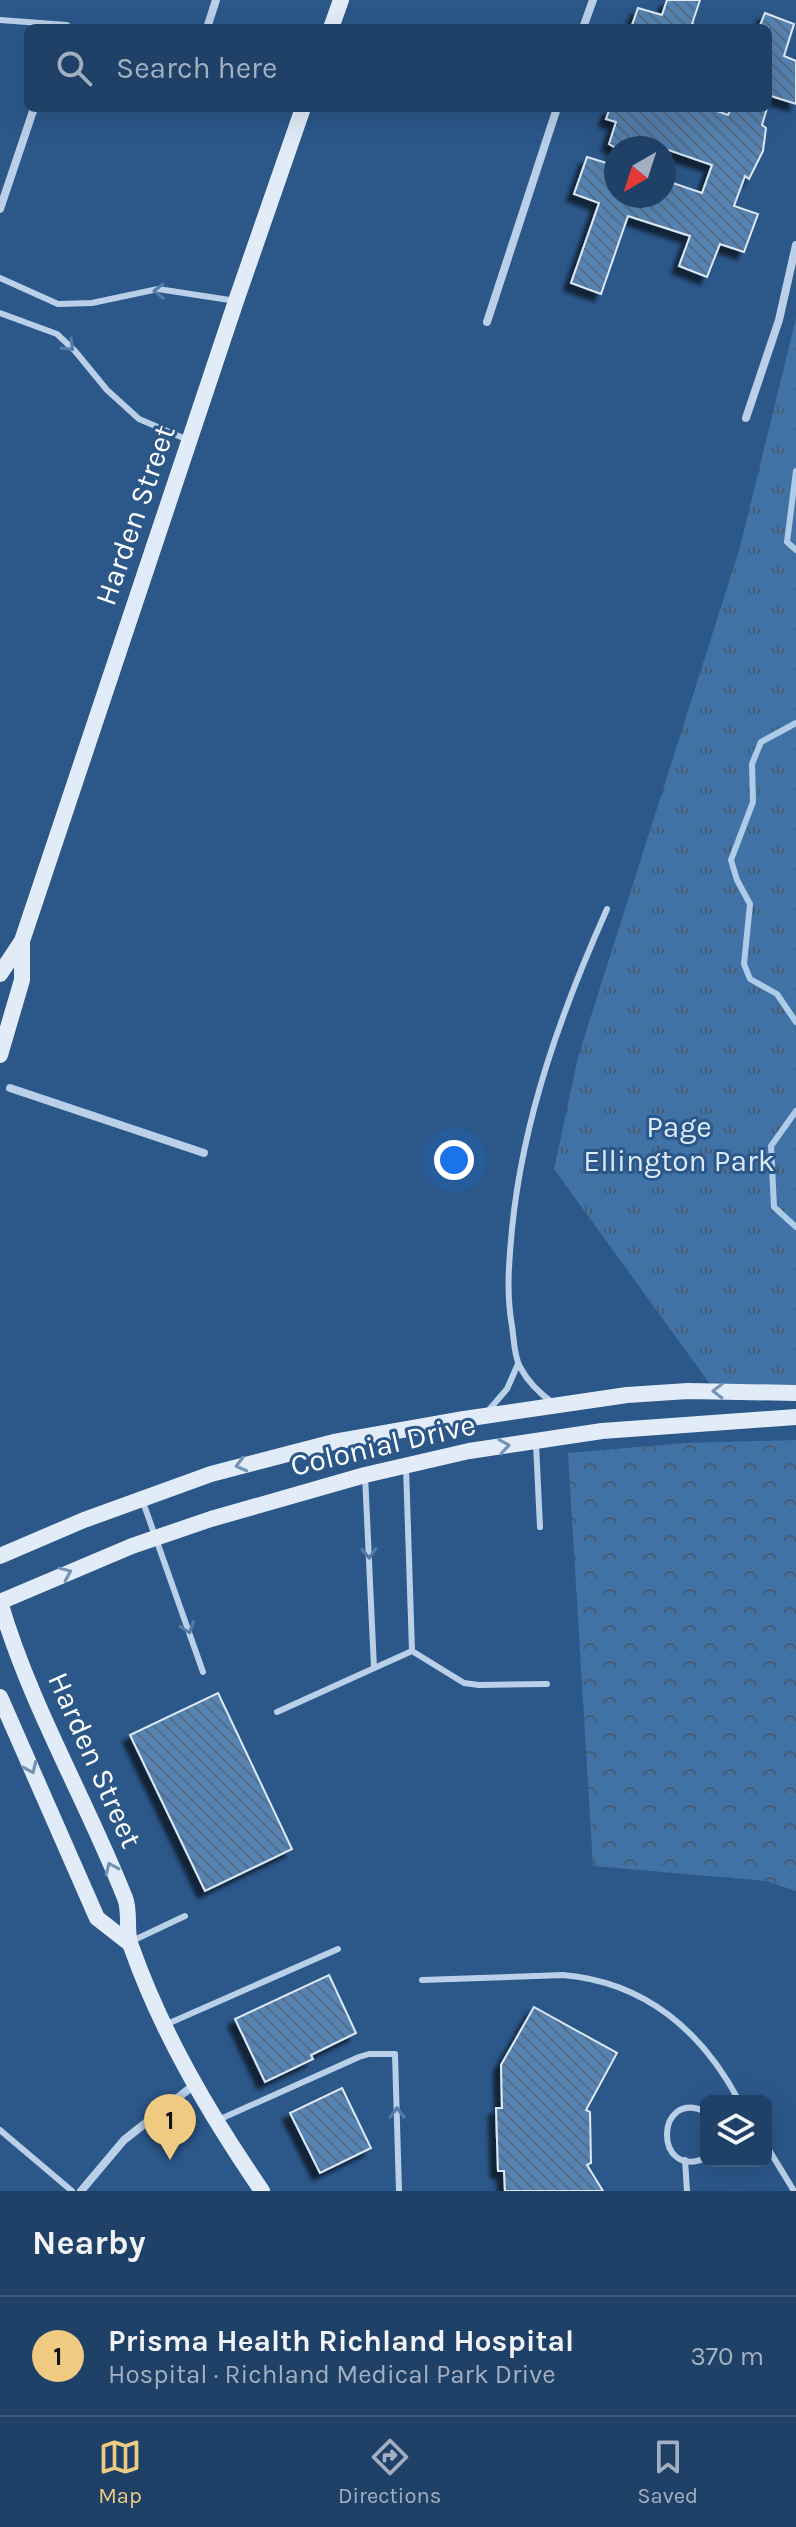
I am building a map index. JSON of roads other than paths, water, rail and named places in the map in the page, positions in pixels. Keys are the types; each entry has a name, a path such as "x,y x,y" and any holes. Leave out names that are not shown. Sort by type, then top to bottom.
{"main road":[{"path":"332,24 341,0"},
{"name":"Harden Street","path":"0,974 22,941 302,112"},
{"name":"Harden Street","path":"0,1055 22,980 22,941"},
{"name":"Colonial Drive","path":"0,1556 84,1520 211,1474 334,1442 627,1395 688,1391 796,1393"},
{"name":"Colonial Drive","path":"0,1602 112,1553 157,1537 365,1475 469,1451 602,1431 796,1417"},
{"name":"Harden Street","path":"0,1602 37,1702 127,1902 129,1943 165,2025 194,2085 262,2191"},
{"name":"Harden Street","path":"0,1697 97,1918 129,1943"}],"street":[{"path":"208,24 216,0"},
{"path":"584,24 593,0"},
{"path":"0,209 33,112"},
{"path":"487,322 556,112"},
{"path":"746,418 779,320 796,245"},
{"path":"14,1089 204,1153"},
{"path":"83,2191 124,2140 194,2085"}],"lane":[{"path":"0,20 54,24"},
{"path":"0,278 58,304 92,303 158,289 236,301"},
{"path":"0,313 57,334 107,390 139,419 189,440"},
{"path":"556,1405 536,1390 518,1364 508,1303 509,1264 520,1170 535,1102 607,909"},
{"path":"483,1416 507,1389 518,1364"},
{"path":"536,1441 540,1527"},
{"path":"406,1466 412,1651"},
{"path":"365,1475 374,1668"},
{"path":"142,1499 203,1672"},
{"path":"277,1712 412,1651"},
{"path":"412,1651 464,1683 547,1684"},
{"path":"129,1943 185,1916"},
{"path":"165,2025 338,1949"},
{"path":"422,1980 563,1975 620,1988 660,2008 681,2025 713,2058 735,2095"},
{"path":"216,2121 359,2057 395,2054 399,2191"},
{"path":"700,2110 681,2110 668,2123 666,2141 677,2156 693,2162 700,2160"},
{"path":"0,2130 72,2191"},
{"path":"772,2155 794,2191"},
{"path":"685,2160 687,2191"}],"waterway":[{"path":"796,471 787,542 796,550"},
{"path":"796,723 761,742 752,764 753,802 731,860 737,880 750,904 744,964 750,979 777,994 796,1022"},
{"path":"796,1111 771,1146 774,1207 796,1227"}],"place":[{"name":"Prisma Health Richland Hospital","path":"170,2160"}],"park label":[{"name":"Page Ellington Park","path":"679,1144"}]}
